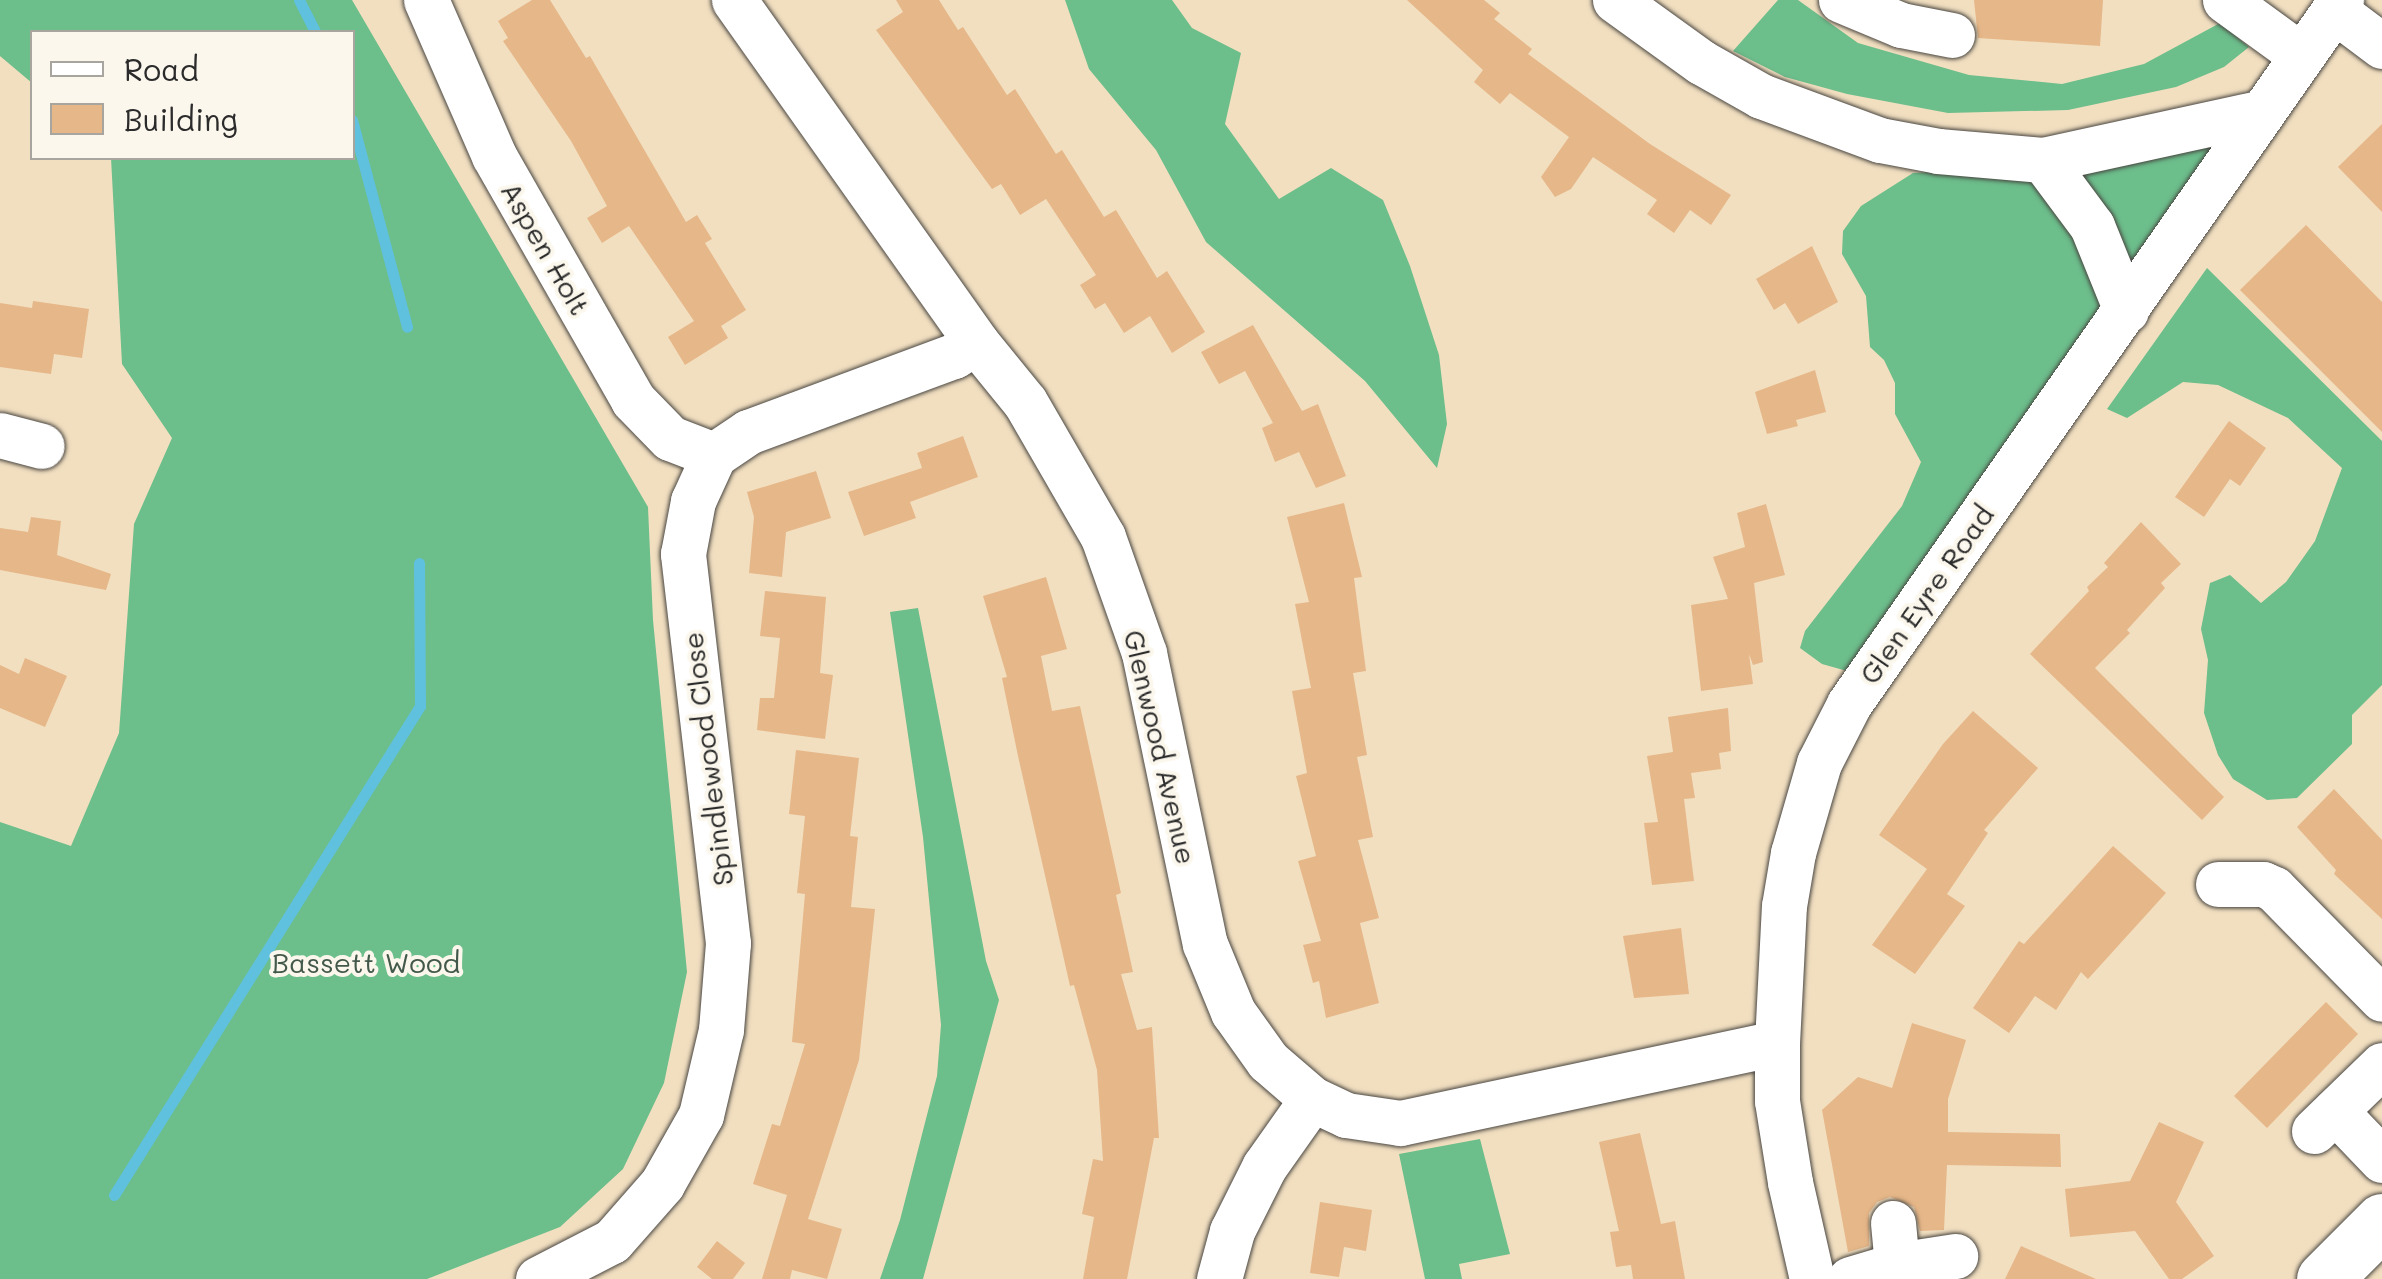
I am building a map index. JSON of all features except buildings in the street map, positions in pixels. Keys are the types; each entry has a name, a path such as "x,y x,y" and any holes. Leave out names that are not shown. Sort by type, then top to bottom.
{"main road":[{"path":"2324,1279 2382,1221"}],"street":[{"name":"Aspen Holt","path":"426,0 494,156 633,400 670,438 714,455"},
{"name":"Glenwood Avenue","path":"734,0 976,342 1026,402 1103,537 1144,654 1205,944 1232,1012 1268,1061 1312,1099 1346,1115 1400,1123 1777,1043"},
{"path":"1616,0 1667,16 1746,88 1818,120 1880,140 1938,151 2043,160 2259,113"},
{"path":"1840,0 1901,25 1952,34"},
{"path":"2225,0 2302,56"},
{"path":"2337,5 2382,46"},
{"name":"Glen Eyre Road","path":"1812,1279 1787,1166 1778,1101 1777,1043 1784,906 1793,852 1819,763 1849,704 2337,5"},
{"path":"2043,160 2092,226 2126,310"},
{"path":"714,455 748,432 954,356 976,342"},
{"name":"Spindlewood Close","path":"538,1279 612,1240 662,1184 700,1115 720,1030 728,943 683,554 693,501 714,455"},
{"path":"2218,884 2263,884 2274,890 2382,999"},
{"path":"2382,1065 2324,1121 2382,1160"},
{"path":"1220,1279 1232,1231 1264,1167 1312,1099"},
{"path":"1850,1279 1895,1244 1955,1256"}],"green space":[{"name":"Bassett Wood","path":"0,0 352,0 648,507 653,620 687,972 664,1083 623,1169 560,1227 427,1279 0,1279 0,822 71,846 119,733 134,524 172,438 122,364 111,160 355,160 355,30 30,30 30,81 0,56"},
{"path":"1065,0 1172,0 1192,28 1241,53 1225,124 1279,199 1331,168 1383,200 1439,355 1447,424 1437,468 1365,381 1206,242 1156,150 1089,69"},
{"path":"1778,0 1798,0 1858,43 1969,75 2062,84 2144,64 2220,23 2249,47 2224,67 2176,87 2068,110 1948,113 1847,94 1785,77 1733,51"},
{"path":"2191,143 2222,146 1847,671 1822,664 1800,648 1805,631 1902,506 1921,462 1895,414 1895,383 1884,360 1870,347 1866,296 1842,254 1843,231 1861,206 1913,173 1996,168"},
{"path":"2207,268 2382,441 2382,685 2352,715 2352,744 2297,798 2267,800 2233,779 2218,755 2204,713 2208,660 2201,629 2210,583 2230,575 2261,603 2286,582 2315,541 2342,468 2288,418 2218,385 2183,382 2127,418 2107,409"},
{"path":"918,608 986,961 999,1000 923,1279 880,1279 900,1220 937,1076 941,1025 923,837 890,612"},
{"path":"1480,1139 1510,1254 1459,1264 1462,1279 1425,1279 1399,1154"}],"waterway":[{"path":"299,0 314,30"},
{"path":"355,131 407,327"},
{"path":"114,1195 420,706 419,563"}]}
